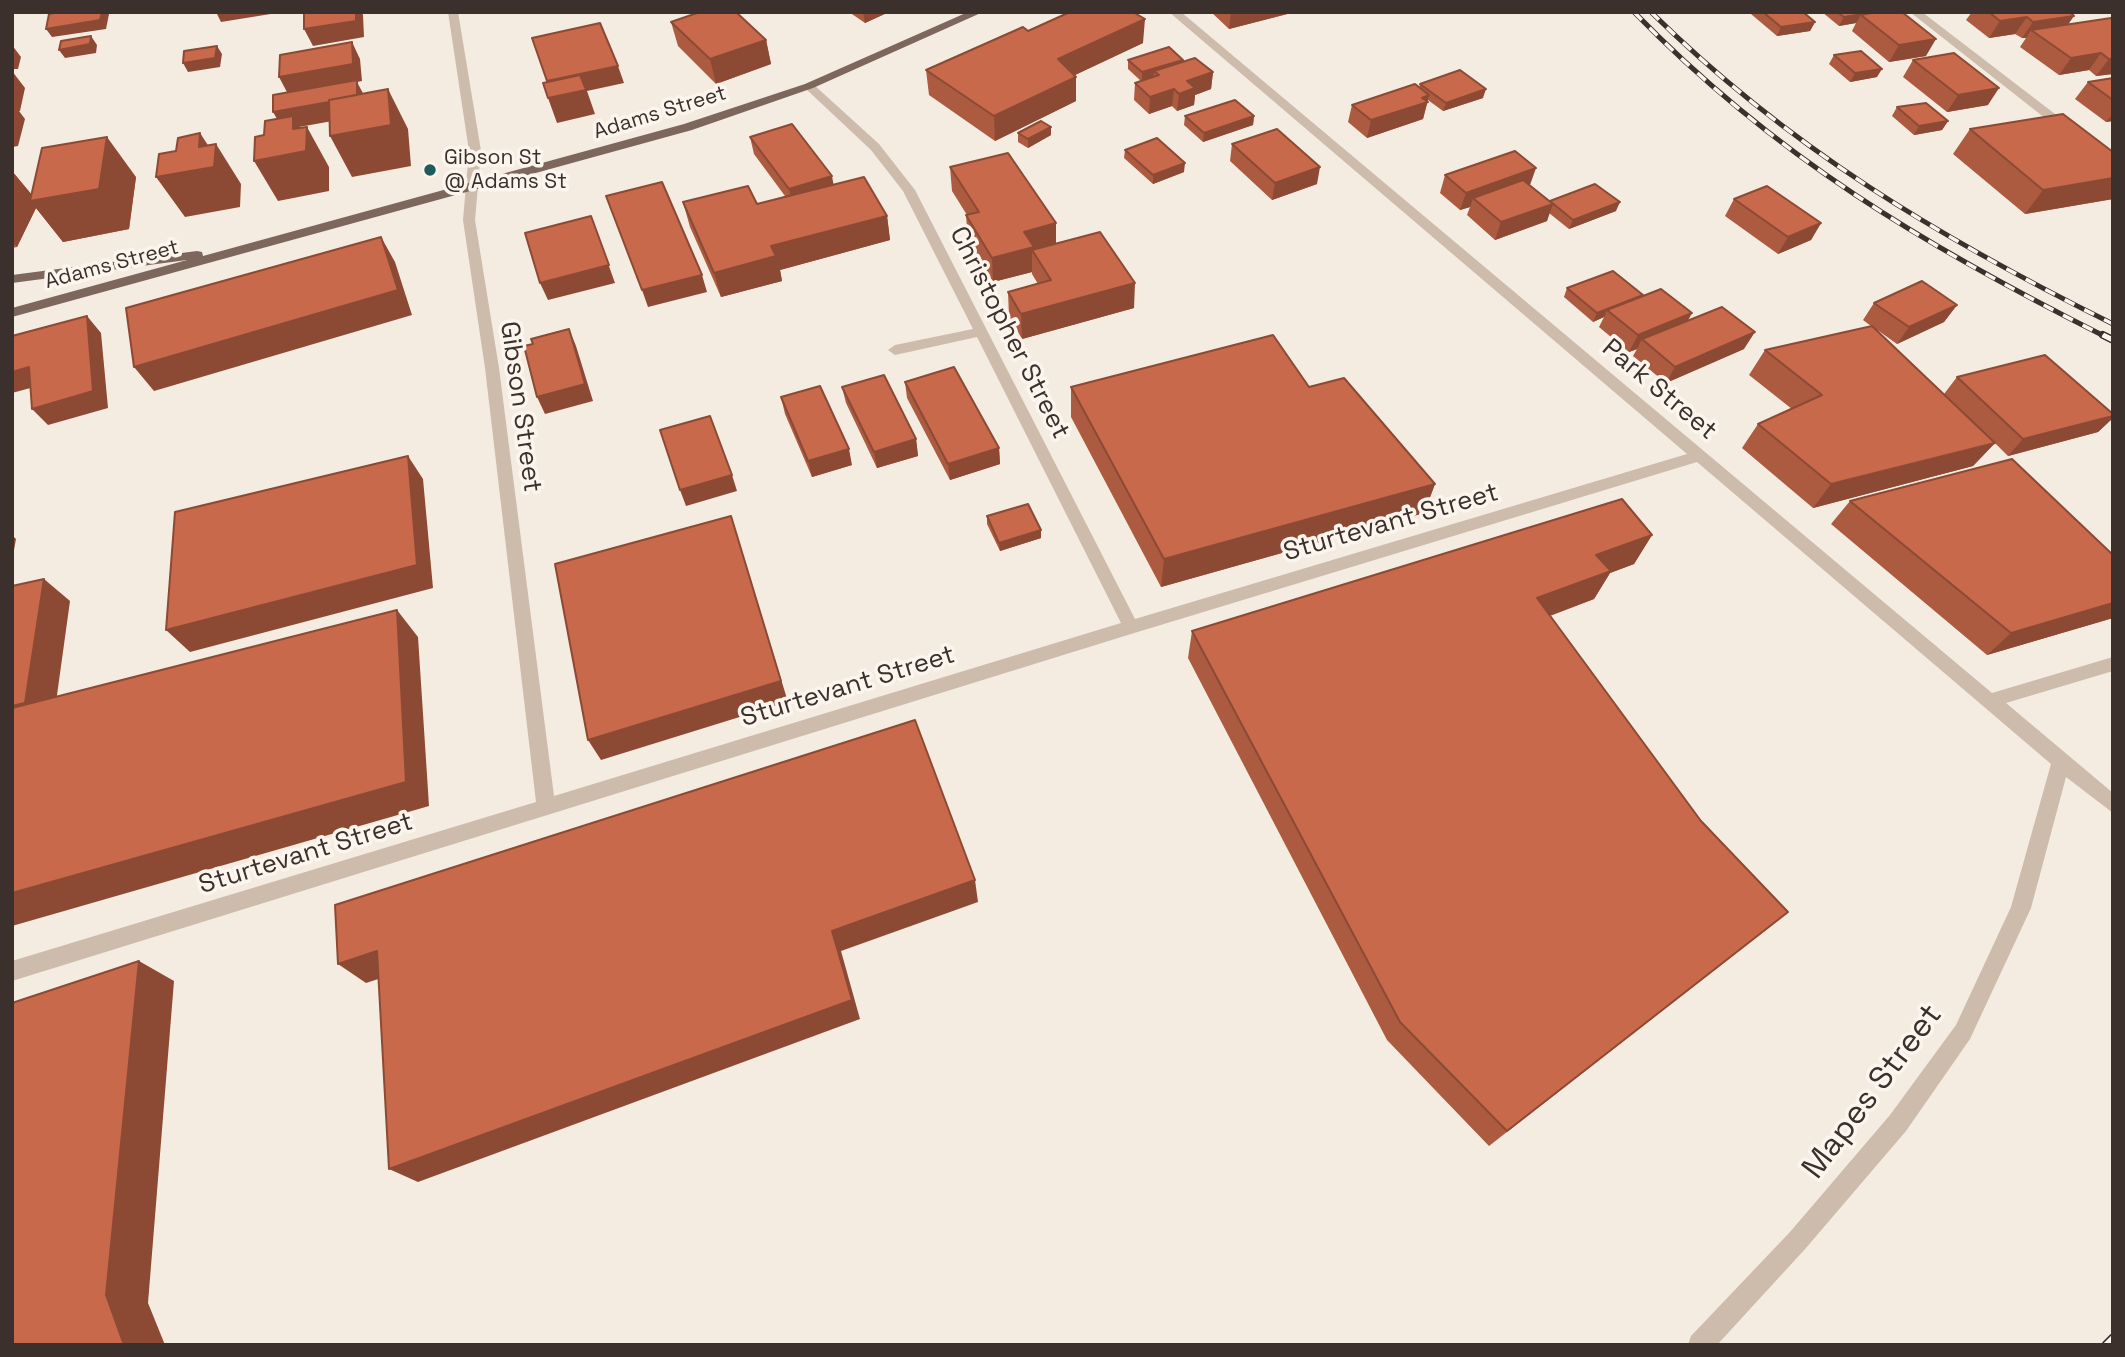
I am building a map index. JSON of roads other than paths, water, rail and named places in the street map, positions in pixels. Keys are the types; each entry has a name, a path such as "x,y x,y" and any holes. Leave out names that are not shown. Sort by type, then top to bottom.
{"main road":[{"name":"Adams Street","path":"12,313 688,127 809,86 978,12"},
{"name":"Adams Street","path":"12,279 263,246"}],"street":[{"name":"Gibson Street","path":"453,12 475,151 469,220 493,377 546,808"},
{"name":"Park Street","path":"1174,12 2113,805"},
{"path":"1914,12 2080,139"},
{"name":"Christopher Street","path":"809,86 860,132 900,176 1131,627"},
{"path":"895,350 980,332"},
{"name":"Sturtevant Street","path":"12,971 1131,627 1700,456"},
{"path":"1989,701 2113,664"},
{"name":"Mapes Street","path":"1700,1345 1798,1240 1889,1132 1963,1032 2021,908 2061,761"}],"railway":[{"path":"1634,12 1687,64 1742,111 1798,155 1856,195 1977,269 2106,337"},
{"path":"1651,12 1703,61 1757,106 1869,187 1987,258 2113,324"},
{"path":"2103,335 2113,340"},
{"path":"2106,1345 2113,1338"}],"place":[{"name":"Gibson St @ Adams St","path":"430,170"}]}
